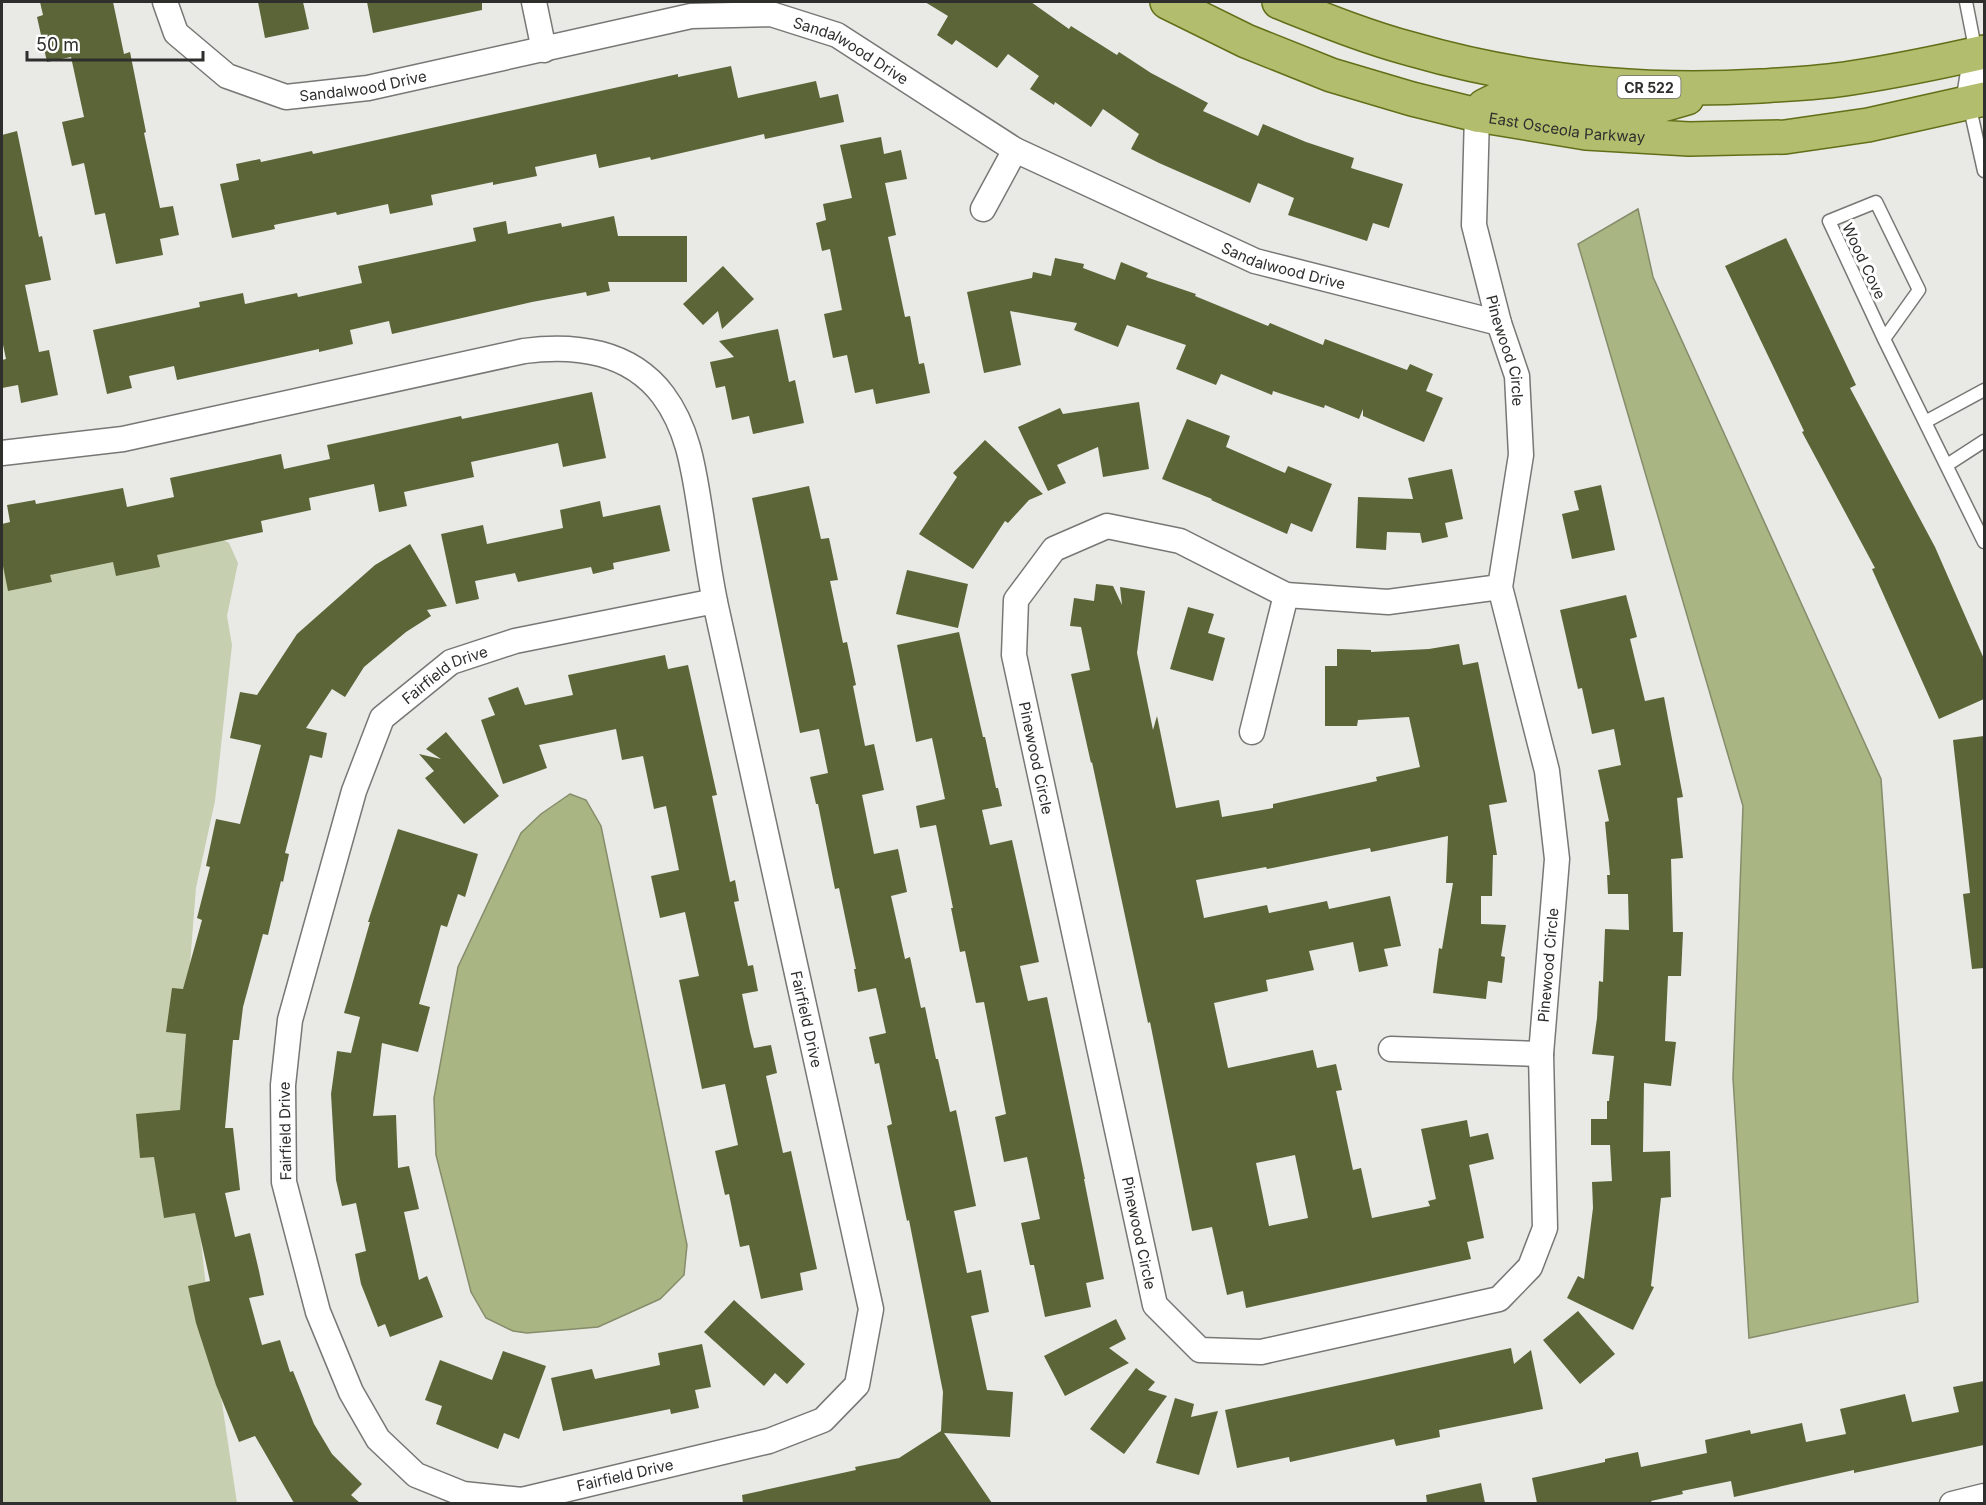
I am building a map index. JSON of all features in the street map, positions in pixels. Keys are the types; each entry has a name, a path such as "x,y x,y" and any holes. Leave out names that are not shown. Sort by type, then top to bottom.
{"main road":[{"name":"East Osceola Parkway","path":"1167,2 1245,41 1330,75 1477,115 1586,133 1689,139 1785,137 1868,125 1976,101"},
{"name":"CR 522","path":"1279,2 1411,50 1473,65 1555,80 1608,85 1720,88 1850,79 1980,53"},
{"path":"1477,115 1484,106 1496,100 1518,98 1642,111 1720,88"}],"street":[{"name":"Sandalwood Drive","path":"165,2 176,33 227,76 286,97 368,88 691,16 771,14 837,35 1016,150 1255,261 1499,323"},
{"path":"534,2 544,50"},
{"path":"1976,101 1980,53"},
{"name":"Pinewood Circle","path":"1477,115 1474,225 1499,323 1516,376 1521,455 1500,587 1547,771 1557,859 1541,1054 1545,1228 1530,1267 1499,1299 1261,1352 1200,1350 1155,1305 1014,655 1016,600 1054,549 1107,526 1180,541 1286,596 1388,602 1500,587"},
{"path":"983,209 1016,150"},
{"name":"Fairfield Drive","path":"2,453 123,439 524,351 558,348 588,350 613,357 632,366 650,379 663,395 685,435 692,461 715,601 871,1309 857,1385 823,1420 769,1441 522,1500 463,1494 416,1475 378,1439 351,1392 318,1312 284,1182 283,1085 290,1020 354,791 382,718 451,662 515,641 715,601"},
{"path":"1252,732 1286,596"},
{"path":"1391,1049 1541,1054"},
{"path":"1952,1503 1984,1496"}],"lane":[{"path":"1966,2 1980,53"},
{"path":"1976,101 1984,171"},
{"name":"Wood Cove","path":"1884,339 1919,290 1875,202 1829,221 1884,339 1984,542"},
{"path":"1925,422 1984,390"},
{"path":"1947,465 1984,441"}],"shaded area":[{"path":"1638,209 1653,277 1881,779 1918,1302 1749,1338 1733,1078 1743,806 1578,244"},
{"path":"195,524 229,543 238,563 227,616 232,645 215,801 196,888 189,977 193,1170 210,1323 237,1503 2,1503 2,562 118,534"},
{"path":"570,794 586,800 601,826 687,1245 684,1275 660,1299 598,1327 527,1333 513,1331 486,1318 471,1292 436,1155 434,1098 458,967 521,833 541,814"}],"building":[{"path":"40,2 113,2 124,54 130,52 160,208 173,206 179,235 160,239 163,255 116,264 105,213 95,215 84,163 72,166 62,122 84,117 71,57 47,62 37,17 43,15"},
{"path":"258,2 303,2 309,29 265,38"},
{"path":"367,2 482,2 482,10 373,33"},
{"path":"925,2 1031,2 1069,29 1071,26 1117,55 1119,52 1151,73 1208,103 1203,111 1258,136 1263,124 1306,142 1354,158 1351,168 1403,184 1389,228 1373,223 1367,241 1288,215 1294,198 1258,183 1250,203 1159,163 1131,149 1139,134 1103,109 1091,127 1055,102 1054,105 1030,89 1039,76 1008,54 997,68 956,40 952,45 937,35 948,16"},
{"path":"731,66 738,98 816,81 820,98 838,94 844,122 765,139 764,134 651,160 650,157 599,168 596,154 535,167 537,176 493,185 493,182 431,195 433,205 390,214 388,204 337,215 336,212 274,225 275,229 232,238 220,184 239,180 236,164 260,159 261,162 312,151 313,154 678,74 678,77"},
{"path":"17,131 39,237 42,236 51,280 25,285 39,352 49,350 58,395 21,403 18,385 2,388 2,360 6,359 2,340 2,135"},
{"path":"881,137 884,154 901,150 907,179 885,183 896,235 888,237 905,317 910,316 919,364 924,363 930,393 876,404 873,389 855,393 847,355 833,358 824,314 842,310 830,249 822,251 816,223 826,220 823,204 852,198 840,145"},
{"path":"614,216 618,236 687,236 687,282 608,282 610,291 587,296 586,292 532,302 392,334 389,321 350,330 353,344 319,352 319,349 177,380 174,366 129,376 132,388 107,394 93,330 200,307 199,302 243,293 245,304 297,293 298,297 362,283 358,266 476,241 473,228 506,221 508,234 561,223 562,227"},
{"path":"1786,238 1856,385 1850,388 1935,547 1984,659 1984,699 1939,719 1872,569 1875,568 1802,432 1804,431 1725,266"},
{"path":"1055,258 1084,264 1083,268 1115,280 1121,262 1148,273 1146,277 1196,294 1195,296 1268,326 1270,323 1323,345 1325,339 1407,370 1410,364 1433,374 1426,391 1443,398 1424,442 1363,416 1363,409 1359,419 1325,405 1324,408 1273,391 1272,395 1221,374 1216,385 1176,369 1186,345 1127,325 1118,347 1074,330 1077,323 1010,311 1021,365 984,373 967,292 1032,278 1033,272 1051,276"},
{"path":"723,266 754,299 722,329 718,311 703,325 683,304"},
{"path":"778,329 789,382 795,380 804,423 753,434 749,416 732,420 725,386 716,388 710,362 734,357 719,341"},
{"path":"592,392 606,458 563,467 558,443 471,462 474,477 404,492 407,506 379,512 374,484 309,498 311,510 261,521 263,532 157,555 160,567 116,576 113,562 50,575 52,582 8,591 2,561 2,524 10,522 7,505 35,500 36,504 123,488 127,507 174,497 170,478 281,454 284,469 330,459 327,445 461,416 462,419"},
{"path":"1139,402 1149,469 1103,477 1098,447 1057,465 1066,483 1048,491 1018,427 1060,408 1063,414"},
{"path":"1187,419 1230,436 1226,447 1285,473 1288,466 1332,484 1312,532 1291,523 1287,534 1212,499 1162,479"},
{"path":"985,440 1043,494 1029,500 1008,523 1005,521 973,569 919,534 957,477 953,473"},
{"path":"1452,469 1463,519 1445,523 1448,537 1422,543 1420,533 1387,532 1386,550 1356,548 1358,497 1413,499 1408,478"},
{"path":"1601,485 1615,550 1572,559 1562,514 1579,510 1574,491"},
{"path":"809,486 821,539 829,538 838,580 830,581 843,643 847,642 865,746 874,744 884,790 862,795 874,854 898,849 907,892 891,896 905,959 910,957 921,1008 925,1007 950,1112 956,1110 976,1206 954,1211 967,1273 981,1270 989,1312 971,1316 987,1390 1013,1392 1010,1437 944,1433 992,1503 743,1503 742,1495 856,1470 855,1467 899,1458 941,1431 943,1392 909,1220 907,1221 887,1126 892,1124 879,1063 875,1064 869,1037 886,1033 876,988 858,992 854,969 856,969 839,888 835,889 818,804 816,804 810,777 828,773 819,729 800,733 752,498"},
{"path":"600,501 603,517 660,505 670,551 613,563 614,569 593,574 591,567 518,582 515,573 475,581 479,599 456,604 441,534 483,525 487,544 563,528 560,510"},
{"path":"410,544 447,606 427,610 431,616 406,632 364,667 345,697 332,689 306,728 327,733 322,758 310,755 285,853 289,854 283,882 281,881 268,935 263,934 243,1007 239,1040 233,1040 225,1128 233,1128 240,1190 225,1193 235,1237 250,1233 264,1295 249,1298 262,1345 280,1340 290,1372 293,1371 314,1424 332,1454 362,1484 351,1495 360,1503 294,1503 255,1436 239,1442 216,1385 196,1323 188,1286 210,1281 195,1213 164,1218 154,1157 140,1158 136,1114 180,1110 186,1034 166,1032 172,988 183,989 202,920 197,918 210,867 206,866 216,819 240,824 261,745 230,738 240,692 257,695 297,634 375,565"},
{"path":"907,570 968,584 958,628 896,614"},
{"path":"1096,584 1113,586 1122,605 1120,587 1145,591 1137,653 1153,730 1157,716 1176,808 1219,800 1222,817 1273,808 1273,804 1377,781 1376,777 1420,767 1409,717 1358,720 1357,726 1325,726 1325,666 1337,666 1337,649 1371,650 1371,652 1429,649 1459,644 1463,665 1478,662 1507,802 1489,805 1497,855 1493,855 1492,896 1481,896 1481,924 1506,925 1501,956 1505,957 1502,983 1488,981 1486,999 1433,993 1439,948 1442,949 1453,883 1446,883 1448,836 1371,852 1370,848 1267,869 1266,867 1196,880 1204,918 1267,905 1269,913 1327,901 1329,909 1390,896 1401,946 1384,949 1388,966 1359,972 1353,942 1309,951 1314,970 1266,980 1268,991 1214,1003 1228,1068 1313,1050 1317,1068 1336,1064 1342,1090 1336,1091 1353,1170 1361,1168 1372,1218 1430,1206 1428,1201 1436,1199 1421,1129 1467,1120 1470,1137 1488,1133 1494,1159 1469,1165 1484,1238 1467,1242 1471,1259 1246,1308 1243,1291 1227,1295 1212,1227 1192,1231 1150,1022 1148,1023 1071,674 1090,670 1081,627 1070,626 1074,598 1094,601","holes":["1295,1155 1308,1218 1269,1226 1256,1163"]},
{"path":"1626,595 1637,637 1630,639 1645,701 1664,697 1683,797 1677,798 1683,858 1671,859 1673,932 1683,932 1681,976 1668,976 1665,1041 1676,1042 1671,1086 1644,1083 1643,1152 1670,1151 1671,1197 1661,1198 1651,1286 1654,1287 1633,1330 1567,1298 1578,1276 1584,1279 1593,1208 1592,1182 1612,1181 1610,1145 1591,1145 1591,1119 1607,1119 1607,1101 1609,1101 1614,1056 1592,1054 1599,981 1603,982 1605,929 1629,930 1628,894 1608,894 1607,875 1610,875 1605,822 1609,821 1598,770 1621,765 1614,729 1592,734 1582,688 1578,689 1560,610"},
{"path":"1188,607 1214,614 1208,633 1225,638 1213,681 1170,669"},
{"path":"959,632 983,737 985,737 1002,806 982,810 990,845 1012,840 1039,962 1020,966 1028,1001 1047,997 1104,1279 1086,1283 1091,1307 1045,1317 1034,1265 1030,1265 1021,1223 1040,1219 1027,1157 1004,1162 995,1117 1006,1114 984,1002 976,1003 965,951 960,952 936,825 920,828 916,806 945,799 932,738 916,742 897,645"},
{"path":"665,655 668,669 688,665 717,795 712,796 730,882 735,880 739,901 734,902 748,966 753,965 758,991 742,994 750,1032 754,1048 771,1045 777,1073 766,1076 783,1153 791,1151 817,1269 800,1273 803,1290 761,1299 749,1245 740,1247 729,1194 725,1195 715,1151 738,1145 725,1084 702,1089 679,980 699,976 685,912 660,918 651,876 679,870 666,806 654,809 643,756 622,760 616,729 539,745 547,768 503,784 481,720 495,715 488,698 518,687 525,705 573,695 568,675"},
{"path":"446,732 499,796 464,824 425,778 434,771 419,754 441,759 426,749"},
{"path":"1984,736 1984,968 1972,969 1963,894 1970,893 1953,740"},
{"path":"398,829 478,854 465,897 458,894 447,927 441,925 419,1004 430,1007 418,1052 382,1043 373,1116 396,1115 398,1168 409,1166 419,1209 404,1212 419,1280 427,1276 443,1317 390,1337 385,1324 378,1327 361,1284 355,1254 366,1251 356,1203 342,1206 336,1180 331,1094 337,1051 351,1053 360,1017 344,1013 370,922 368,922"},
{"path":"734,1300 805,1364 787,1384 775,1373 764,1386 704,1332"},
{"path":"1578,1311 1615,1354 1580,1384 1543,1340"},
{"path":"1116,1319 1126,1339 1109,1348 1129,1363 1065,1396 1044,1356"},
{"path":"702,1344 711,1387 695,1390 699,1408 671,1414 670,1409 563,1431 551,1378 592,1369 595,1379 660,1365 658,1353"},
{"path":"1511,1348 1514,1364 1531,1350 1543,1409 1439,1430 1440,1437 1396,1446 1394,1439 1290,1462 1289,1457 1237,1468 1225,1410"},
{"path":"503,1351 546,1366 519,1439 504,1433 498,1449 436,1424 442,1406 425,1400 440,1360 492,1380"},
{"path":"1136,1368 1155,1382 1148,1390 1167,1396 1124,1454 1090,1429"},
{"path":"1984,1381 1984,1445 1854,1473 1854,1470 1734,1497 1731,1481 1682,1491 1683,1494 1651,1501 1652,1503 1537,1503 1532,1478 1605,1462 1605,1459 1638,1452 1641,1467 1707,1453 1705,1440 1750,1430 1751,1434 1802,1423 1806,1442 1846,1434 1840,1409 1905,1394 1912,1422 1959,1412 1953,1387"},
{"path":"1175,1398 1194,1404 1191,1417 1218,1411 1199,1475 1156,1463"},
{"path":"1481,1483 1485,1503 1427,1503 1426,1495"}]}
